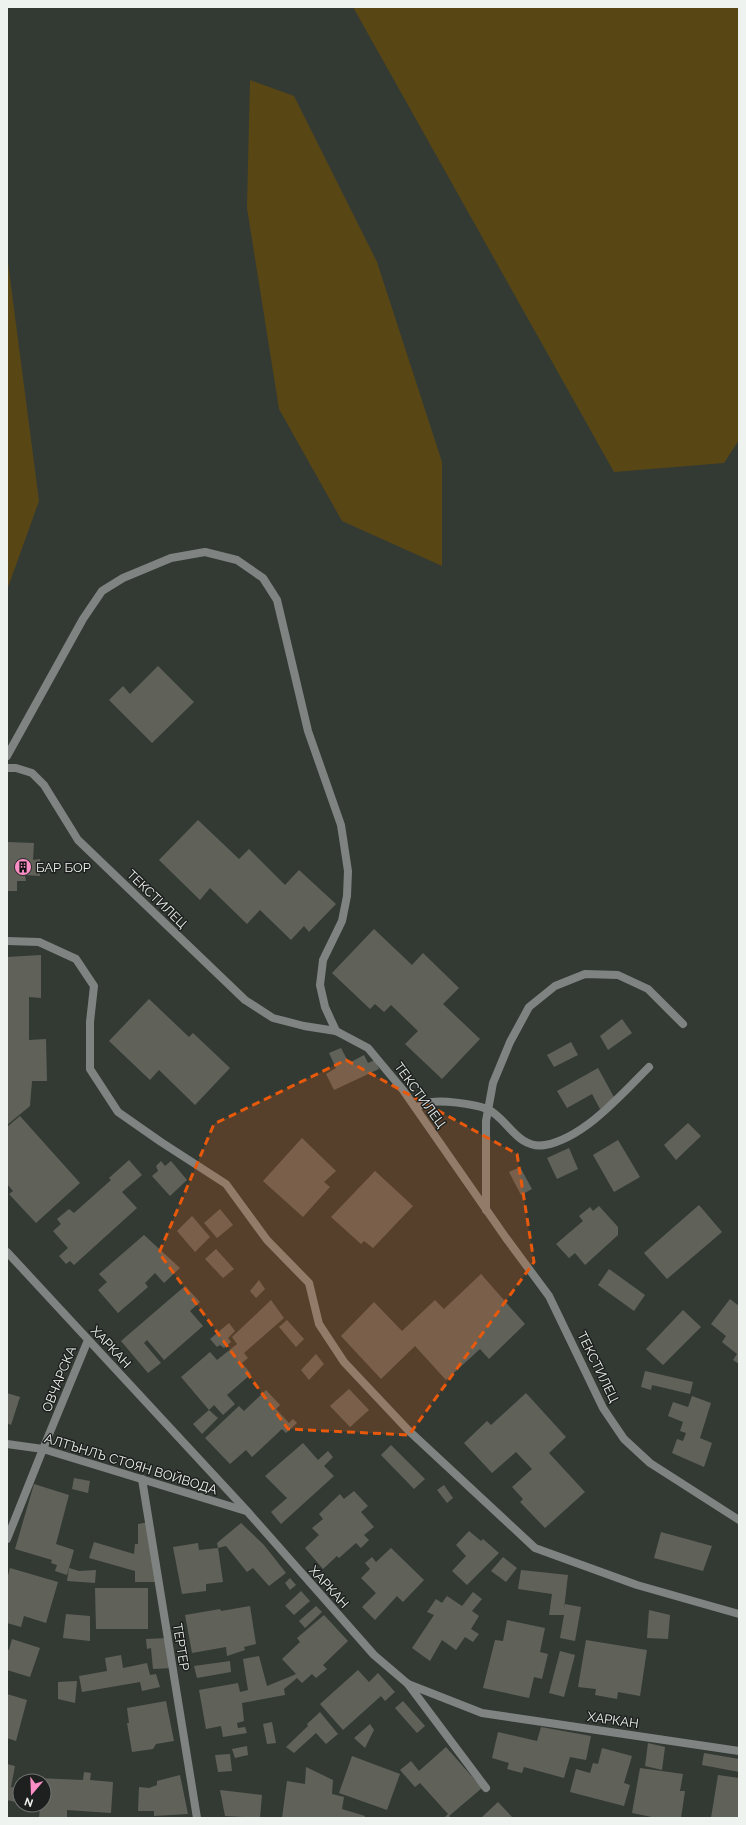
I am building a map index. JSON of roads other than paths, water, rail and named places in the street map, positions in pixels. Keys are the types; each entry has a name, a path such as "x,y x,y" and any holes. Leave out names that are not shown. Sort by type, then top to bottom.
{"street":[{"path":"7,756 83,619 102,592 123,578 171,558 205,552 237,560 263,578 277,600 308,731 341,825 348,871 347,896 342,921 323,960 320,985 325,1007 336,1031"},
{"name":"ТЕКСТИЛЕЦ","path":"7,768 16,768 32,773 44,785 78,840 245,1000 273,1018 304,1026 336,1031 368,1048 416,1108 486,1210 549,1296 603,1408 624,1439 650,1463 739,1520"},
{"path":"7,941 39,942 76,959 94,986 90,1022 90,1069 118,1112 226,1184 267,1240 309,1283 319,1324 344,1362 408,1430 534,1548 637,1586 739,1614"},
{"path":"486,1210 486,1121 493,1083 510,1042 529,1007 555,986 585,974 618,975 648,989 683,1024"},
{"path":"416,1108 427,1102 455,1103 488,1109 525,1142 544,1145 564,1138 596,1119 649,1067"},
{"name":"ХАРКАН","path":"7,1252 246,1511 374,1655 408,1684 482,1713 739,1751"},
{"name":"ОВЧАРСКА","path":"7,1539 88,1340"},
{"name":"АЛТЪНЛЪ СТОЯН ВОЙВОДА","path":"7,1444 44,1449 246,1511"},
{"name":"ТЕРТЕР","path":"142,1479 197,1818"},
{"path":"408,1684 486,1788"}],"place":[{"name":"БАР БОР","path":"23,867"}]}
